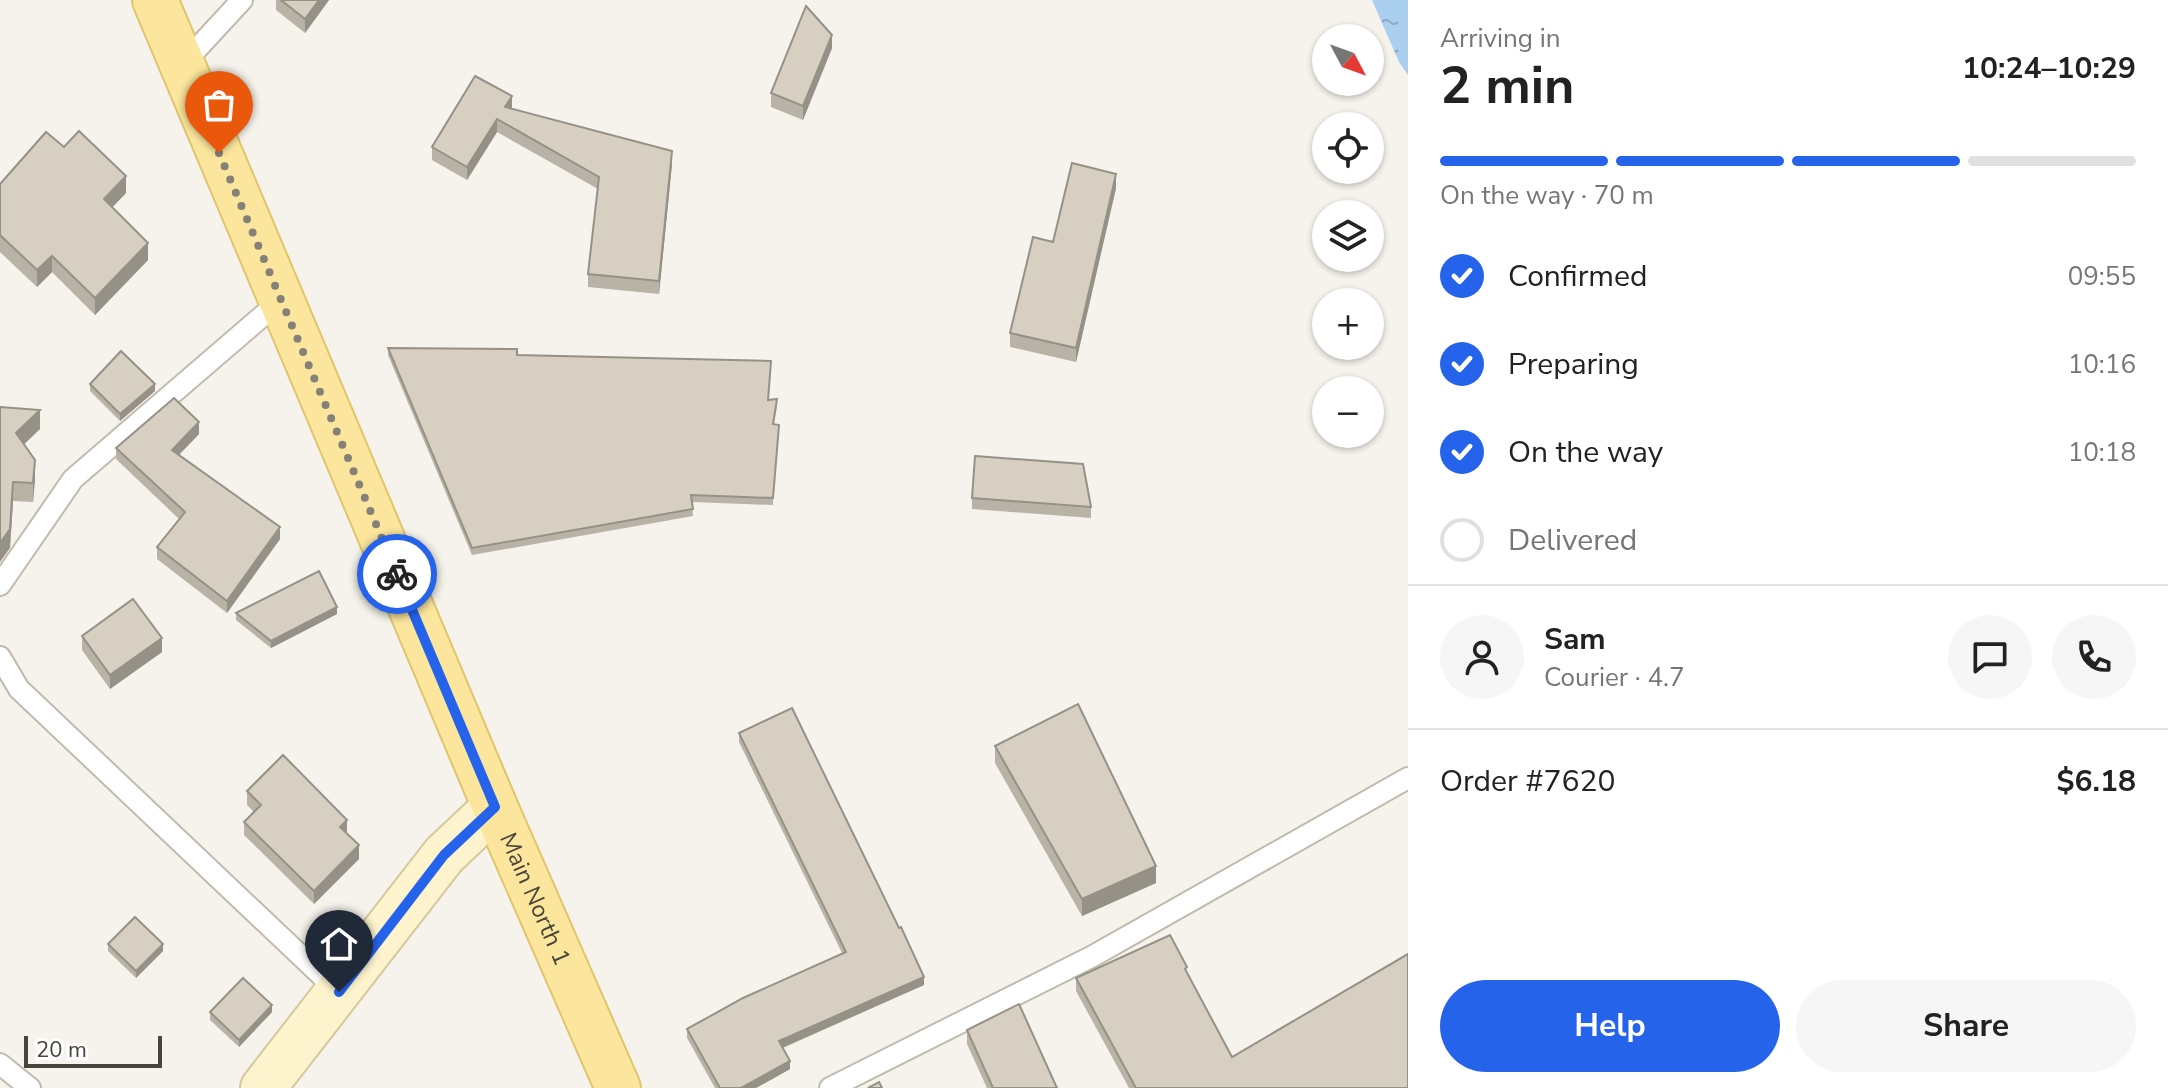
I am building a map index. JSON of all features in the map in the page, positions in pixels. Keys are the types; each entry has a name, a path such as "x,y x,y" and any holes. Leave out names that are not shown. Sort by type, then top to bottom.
{"main road":[{"name":"Main North 1","path":"155,0 495,807 618,1088"}],"street":[{"path":"263,1088 444,855 495,807"}],"lane":[{"path":"182,65 242,0"},
{"path":"0,585 73,479 281,300"},
{"path":"0,657 19,689 339,992"},
{"path":"830,1088 1093,956 1408,778"},
{"path":"0,1064 30,1088"}],"water":[{"path":"1372,0 1408,0 1408,75 1399,62"}],"building":[{"path":"281,0 319,0 305,19"},
{"path":"806,6 832,35 803,106 771,93"},
{"path":"475,76 512,96 505,107 672,151 659,281 588,274 599,177 497,119 467,167 432,147"},
{"path":"79,131 126,176 104,199 148,243 95,298 52,256 37,270 0,235 0,184 46,132 64,147"},
{"path":"1072,163 1116,174 1076,348 1010,333 1033,237 1053,242"},
{"path":"388,348 517,349 517,355 771,361 768,400 777,399 773,424 779,425 773,498 691,495 693,509 472,548"},
{"path":"121,351 155,384 120,414 90,384"},
{"path":"174,398 199,422 172,450 280,527 227,601 157,547 185,512 116,448"},
{"path":"0,407 40,410 16,433 35,460 33,483 13,482 10,529 0,543"},
{"path":"975,456 1083,464 1091,507 972,498"},
{"path":"319,571 337,607 271,641 236,613"},
{"path":"133,599 162,638 110,675 82,636"},
{"path":"1078,704 1156,866 1082,899 995,746"},
{"path":"792,708 924,977 779,1041 790,1061 741,1088 720,1088 687,1029 743,998 846,952 739,733"},
{"path":"283,755 347,820 340,827 359,845 314,891 244,822 261,805 247,791"},
{"path":"135,917 163,944 136,971 108,944"},
{"path":"1170,935 1232,1057 1408,954 1408,1088 1136,1088 1076,978"},
{"path":"243,978 272,1005 239,1040 210,1012"},
{"path":"1019,1004 1057,1088 993,1088 967,1030"},
{"path":"879,1082 882,1088 868,1088"}],"way so far":[{"path":"219,153 397,574"}],"route":[{"path":"339,992 444,855 495,807 397,574"}]}
